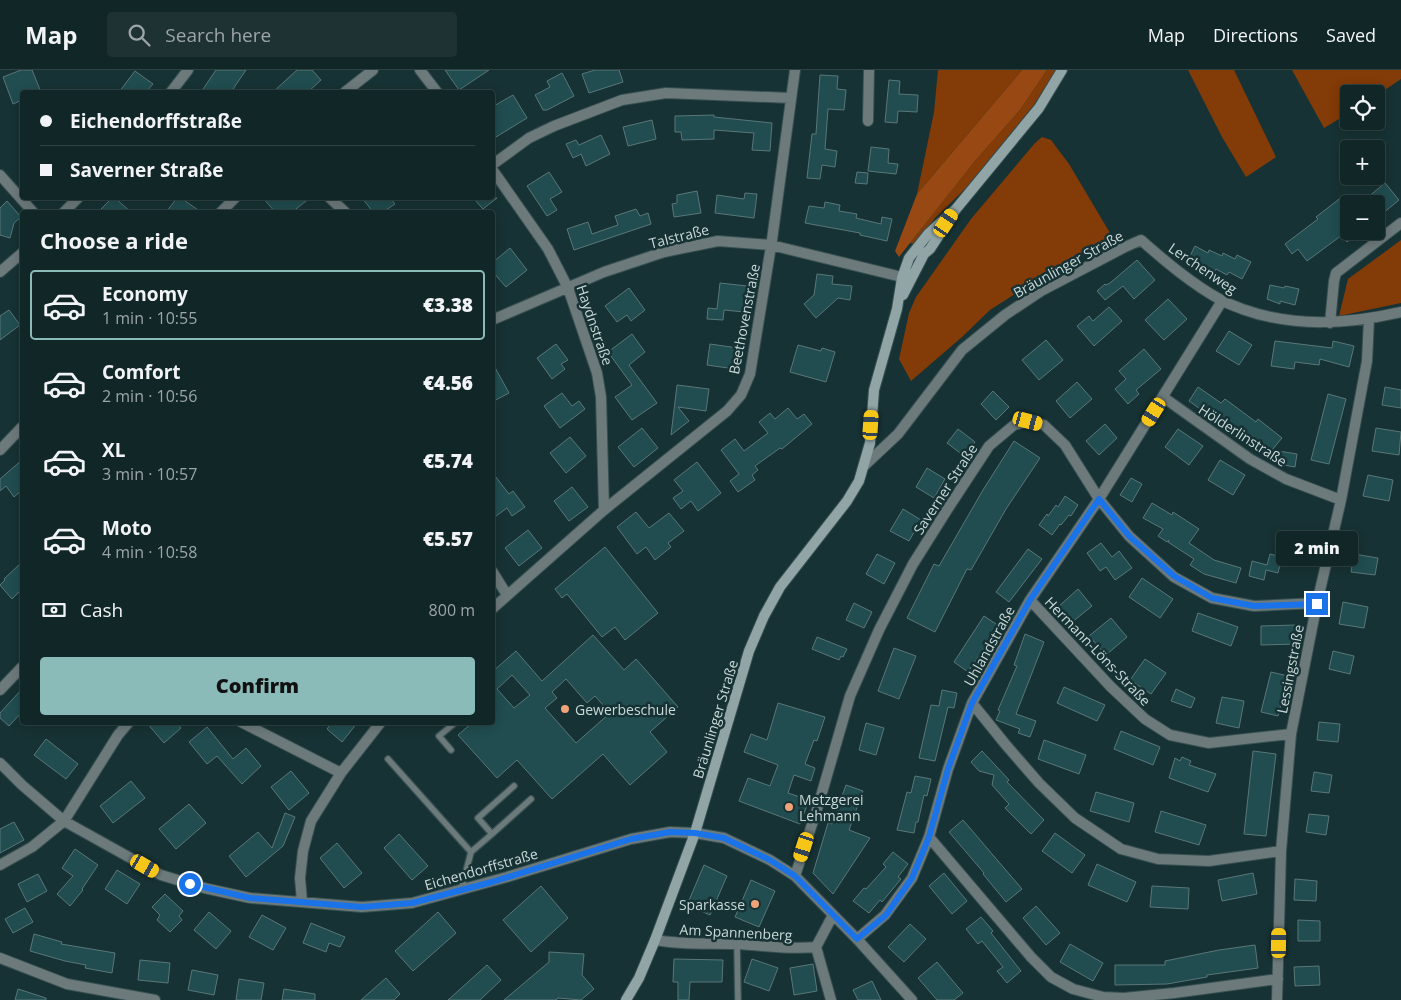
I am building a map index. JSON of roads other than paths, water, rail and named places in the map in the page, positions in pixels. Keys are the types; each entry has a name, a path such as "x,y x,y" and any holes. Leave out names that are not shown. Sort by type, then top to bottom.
{"main road":[{"name":"Bräunlinger Straße","path":"625,999 639,978 695,833 749,651 764,616 780,587 848,501 859,481 870,443 874,390 906,279 924,254 930,249 956,209 1039,108 1062,70"}],"street":[{"path":"173,90 188,70"},
{"path":"348,90 373,70"},
{"path":"420,70 435,90"},
{"name":"Beethovenstraße","path":"495,606 604,510 727,411 741,395 750,374 771,245 795,70"},
{"path":"868,121 869,70"},
{"path":"495,163 529,138 554,126 622,100 666,93 792,98"},
{"name":"Haydnstraße","path":"495,174 548,249 568,288 597,373 601,397 604,510"},
{"path":"0,175 20,197"},
{"path":"22,200 31,210"},
{"path":"66,210 76,200"},
{"path":"223,210 233,200"},
{"path":"332,200 343,210"},
{"path":"1330,323 1336,273 1401,223"},
{"name":"Lerchenweg","path":"1142,240 1173,267 1222,301 1271,318 1288,321 1330,323 1369,319 1401,312"},
{"name":"Bräunlinger Straße","path":"865,465 898,434 962,350 998,321 1042,290 1142,240"},
{"name":"Talstraße","path":"495,319 604,272 664,252 718,241 771,245 906,279"},
{"path":"0,272 20,255"},
{"name":"Uhlandstraße","path":"857,939 886,915 912,878 929,837 948,769 972,703 1030,600 1099,499 1222,301"},
{"name":"Lessingstraße","path":"1277,1000 1280,851 1291,734 1317,604 1341,500 1367,361 1369,319"},
{"name":"Hölderlinstraße","path":"1163,397 1250,460 1286,479 1341,500"},
{"name":"Saverner Straße","path":"795,876 819,803 850,696 879,630 913,564 989,446 1014,425 1028,421 1044,425 1065,445 1099,499 1129,536 1174,576 1212,598 1254,606 1317,604"},
{"path":"0,450 20,429"},
{"path":"495,576 507,595"},
{"name":"Hermann-Löns-Straße","path":"1030,600 1111,686 1145,719 1170,736 1209,743 1291,734"},
{"path":"0,690 20,669"},
{"path":"972,703 1045,789 1075,818 1121,849 1158,859 1210,861 1280,851"},
{"path":"0,865 32,847 64,821 118,735 126,725"},
{"path":"246,725 341,773"},
{"path":"302,901 300,878 303,851 311,821 341,773 380,725"},
{"name":"Eichendorffstraße","path":"0,763 22,785 64,821 161,875 204,888 250,898 362,907 412,903 461,891 631,839 670,832 695,833 724,838 738,843 770,860 795,876 857,939 912,1000"},
{"path":"929,837 1031,957 1051,977 1073,989 1103,997 1124,998 1278,979"},
{"path":"831,1000 816,947 833,915"},
{"name":"Am Spannenberg","path":"655,940 673,943 737,944 802,949 816,947"},
{"path":"0,958 67,984 105,996 155,1000"}],"lane":[{"path":"451,750 439,736 452,725"},
{"path":"388,759 471,852"},
{"path":"492,834 478,818 514,786"},
{"path":"461,891 471,852 531,799"},
{"path":"737,944 738,1000"}],"place":[{"name":"Gewerbeschule","path":"565,709"},
{"name":"Metzgerei Lehmann","path":"789,807"},
{"name":"Sparkasse","path":"755,904"}]}
